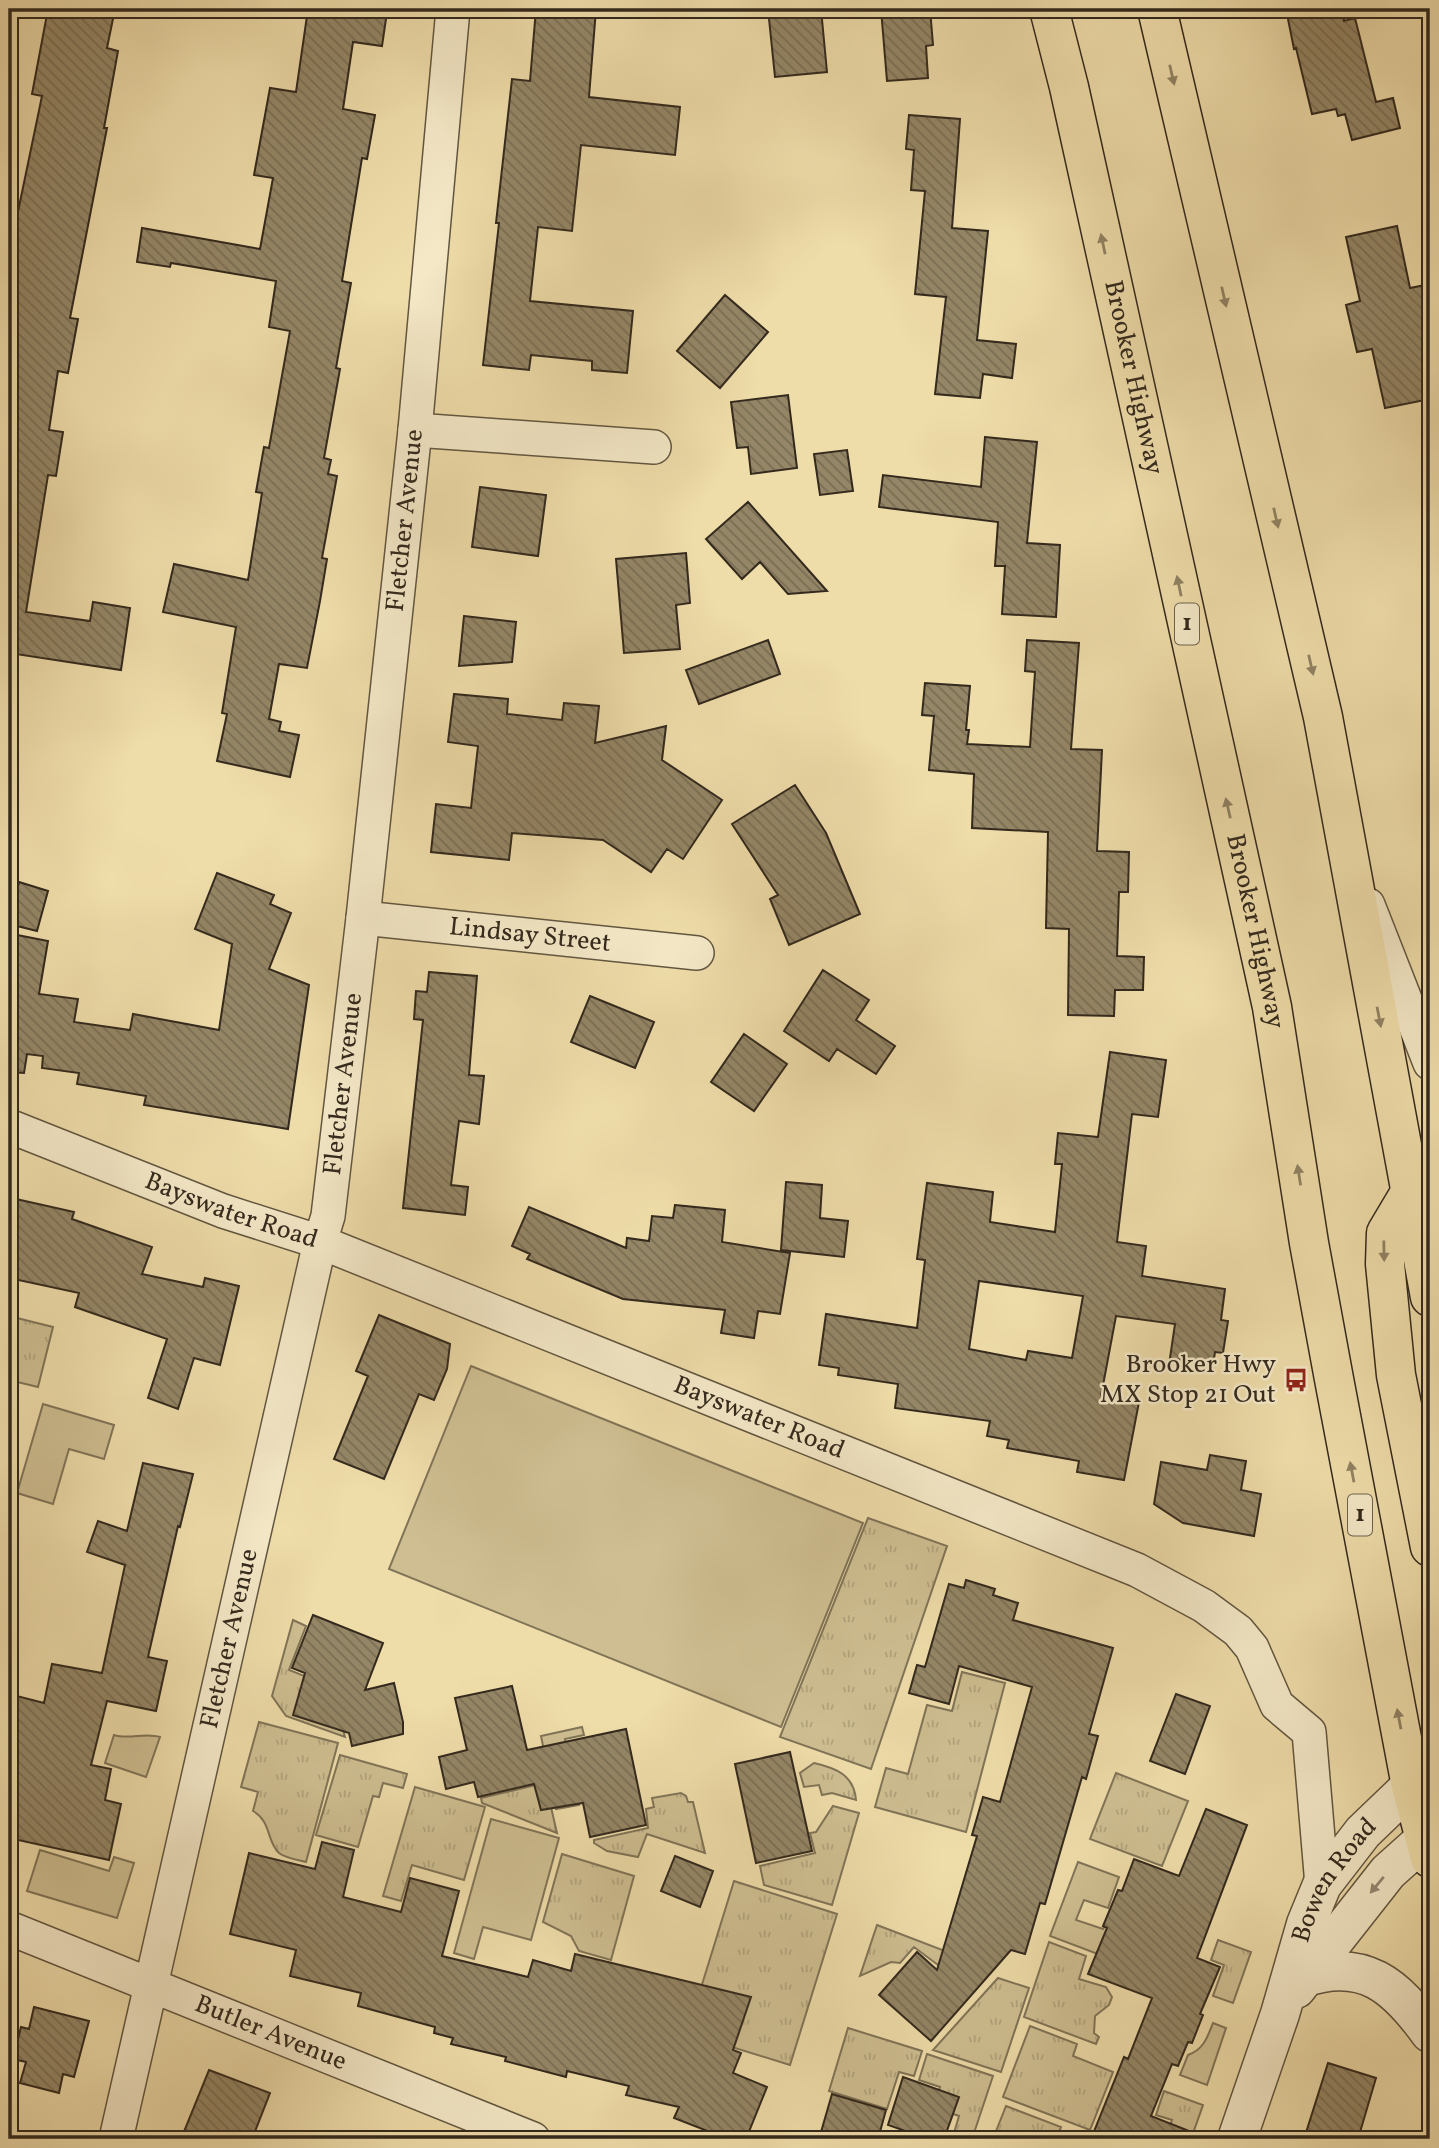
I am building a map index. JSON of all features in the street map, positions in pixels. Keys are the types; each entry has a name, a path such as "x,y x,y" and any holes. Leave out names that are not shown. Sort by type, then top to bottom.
{"highway":[{"name":"Brooker Highway","path":"1049,9 1069,87 1272,1007 1310,1243 1421,1780 1429,1844"},
{"path":"1157,9 1320,704 1348,854 1421,1182 1430,1297"},
{"path":"1421,1182 1385,1233 1385,1264 1396,1375 1430,1547"}],"street":[{"name":"Fletcher Avenue","path":"116,2139 328,1216 415,430 453,9"},
{"path":"415,430 654,447"},
{"path":"1348,854 1430,1063"},
{"name":"Lindsay Street","path":"363,918 697,953"},
{"name":"Bayswater Road","path":"9,1126 223,1211 320,1242 1137,1570 1212,1611 1247,1639 1277,1705 1309,1732 1322,1885"},
{"name":"Bowen Road","path":"1237,2139 1280,2014 1306,1924 1322,1885 1363,1832 1421,1780"},
{"name":"Bowen Road","path":"1280,2014 1303,1978 1388,1872 1429,1844"},
{"name":"Butler Avenue","path":"9,1928 533,2139"},
{"path":"1303,1978 1333,1970 1356,1972 1371,1977 1398,1993 1430,2033"}],"green space":[{"path":"9,1316 53,1327 38,1387 9,1380"},
{"path":"471,1366 863,1523 781,1727 389,1569"},
{"path":"43,1404 114,1425 104,1459 69,1449 53,1504 17,1493"},
{"path":"868,1518 947,1546 871,1769 780,1737"},
{"path":"293,1620 306,1626 289,1670 332,1687 345,1737 286,1716 272,1696"},
{"path":"962,1672 1005,1683 966,1832 875,1807 886,1768 908,1774 927,1705 952,1711"},
{"path":"259,1722 338,1743 306,1862 279,1853 263,1821 253,1811 258,1792 241,1787"},
{"path":"582,1727 584,1735 565,1739 579,1805 556,1809 541,1736"},
{"path":"114,1735 160,1737 146,1777 105,1763"},
{"path":"340,1755 407,1774 403,1788 383,1783 379,1797 373,1796 358,1847 316,1835"},
{"path":"814,1763 830,1767 848,1779 855,1791 856,1800 832,1793 822,1795 819,1785 804,1787 800,1773"},
{"path":"541,1764 557,1833 482,1803 481,1798 536,1785"},
{"path":"1116,1773 1188,1801 1162,1866 1090,1839"},
{"path":"415,1787 485,1807 464,1880 412,1865 401,1901 383,1896"},
{"path":"681,1793 686,1796 688,1802 693,1802 705,1853 647,1834 638,1857 607,1851 594,1843 594,1840 648,1828 646,1809 654,1807 652,1798"},
{"path":"833,1806 859,1813 832,1905 764,1885 760,1866 815,1853 810,1833 816,1832"},
{"path":"491,1819 559,1838 531,1940 483,1927 474,1959 454,1953"},
{"path":"40,1850 109,1871 114,1857 134,1863 117,1918 27,1891"},
{"path":"562,1854 634,1876 611,1960 579,1951 571,1936 543,1922"},
{"path":"1078,1862 1119,1877 1108,1908 1084,1900 1076,1920 1103,1929 1110,1911 1127,1965 1050,1936"},
{"path":"734,1881 837,1914 790,2065 687,2033"},
{"path":"877,1925 945,1951 938,1965 914,1947 900,1963 891,1962 860,1976"},
{"path":"1218,1940 1251,1952 1233,2003 1213,1996 1224,1965 1211,1960"},
{"path":"1049,1942 1086,1956 1079,1979 1106,1987 1112,1997 1109,2005 1095,2016 1094,2033 1099,2037 1096,2044 1024,2017"},
{"path":"998,1978 1029,1988 1001,2072 933,2050"},
{"path":"1213,2023 1226,2028 1207,2085 1180,2075 1188,2055 1201,2046"},
{"path":"1030,2026 1077,2044 1073,2056 1113,2072 1090,2130 1003,2097"},
{"path":"848,2028 922,2051 914,2076 899,2072 887,2109 829,2091"},
{"path":"927,2054 993,2076 972,2139 954,2133 959,2116 933,2107 940,2087 919,2080"},
{"path":"1164,2091 1203,2105 1191,2139 1165,2139 1172,2120 1156,2115"},
{"path":"1006,2106 1061,2127 1056,2139 993,2139"}],"building":[{"path":"48,9 115,9 107,48 118,51 104,128 107,128 70,318 78,319 68,373 58,371 49,430 63,432 56,476 48,475 26,612 90,621 93,602 130,608 121,670 9,653 9,225 15,226 42,96 32,94"},
{"path":"308,9 365,9 387,12 382,46 353,42 343,109 375,115 367,159 362,158 342,281 351,283 336,368 340,369 324,458 331,460 328,474 337,476 322,558 327,559 320,601 307,668 279,664 269,719 281,722 279,731 299,735 290,777 217,761 227,714 222,713 236,627 163,612 174,564 248,580 262,493 256,492 264,447 269,448 290,331 269,327 276,281 171,263 170,267 137,262 142,228 260,249 273,178 254,175 270,88 296,92"},
{"path":"536,9 596,9 589,97 680,107 675,155 581,145 572,231 538,227 530,301 633,311 627,373 592,370 592,361 531,355 529,370 483,365 512,79 530,81"},
{"path":"768,9 821,9 827,72 775,77"},
{"path":"881,9 930,9 933,45 926,46 928,78 887,81"},
{"path":"1286,9 1342,9 1344,21 1355,18 1376,102 1393,98 1400,128 1352,140 1345,114 1338,116 1336,109 1312,114"},
{"path":"909,115 960,119 952,228 988,231 977,340 1016,344 1012,378 983,374 980,398 935,394 946,297 915,294 925,191 911,190 914,150 906,149"},
{"path":"1397,226 1410,288 1430,284 1430,335 1422,337 1430,373 1430,399 1385,408 1372,349 1357,352 1346,305 1360,301 1346,237"},
{"path":"725,295 768,332 720,388 677,351"},
{"path":"788,395 797,468 751,474 748,447 737,448 731,402"},
{"path":"985,437 1037,442 1027,543 1060,545 1056,617 1002,614 1005,566 995,566 998,522 879,507 883,475 981,487"},
{"path":"847,450 853,491 820,495 814,454"},
{"path":"480,487 546,495 538,556 472,547"},
{"path":"748,502 827,591 788,594 760,562 742,579 706,539"},
{"path":"686,553 690,603 676,605 680,649 624,653 616,559"},
{"path":"464,616 516,622 512,662 459,666"},
{"path":"768,640 780,674 699,704 686,670"},
{"path":"1027,640 1079,643 1071,749 1102,750 1097,851 1129,852 1128,892 1119,892 1117,956 1144,957 1143,990 1115,990 1114,1016 1068,1015 1069,929 1046,928 1048,832 972,828 974,774 929,770 934,716 922,715 925,683 970,686 967,744 1030,747 1035,672 1025,671"},
{"path":"454,694 508,699 507,714 562,720 564,703 599,706 595,743 666,726 662,760 722,800 683,859 667,849 651,872 603,840 512,833 509,860 431,852 436,804 471,808 478,746 448,742"},
{"path":"795,785 826,833 860,914 789,945 770,899 778,895 732,824"},
{"path":"217,873 274,895 270,904 291,913 269,969 309,985 288,1129 144,1105 146,1096 77,1084 79,1073 42,1068 43,1056 27,1054 24,1073 9,1072 9,980 17,935 48,941 39,994 78,999 74,1022 130,1030 133,1014 219,1030 232,944 195,929"},
{"path":"19,882 48,891 37,931 9,924"},
{"path":"823,970 869,1000 856,1020 895,1046 876,1074 837,1049 829,1061 784,1031"},
{"path":"429,972 477,976 469,1075 484,1076 479,1124 459,1121 451,1185 468,1187 465,1215 403,1208 423,1020 414,1019 416,991 427,992"},
{"path":"590,996 654,1022 635,1068 571,1042"},
{"path":"744,1034 787,1064 754,1111 711,1082"},
{"path":"1110,1052 1166,1060 1158,1117 1132,1114 1117,1242 1146,1246 1142,1276 1225,1289 1221,1320 1228,1321 1223,1353 1215,1352 1213,1365 1170,1358 1175,1324 1116,1316 1101,1396 1139,1402 1124,1480 1077,1472 1079,1461 1007,1448 1009,1440 987,1436 990,1421 895,1408 898,1384 838,1375 839,1368 819,1365 826,1314 917,1328 925,1260 917,1259 927,1183 993,1192 990,1222 1055,1232 1062,1164 1055,1164 1058,1133 1098,1137","holes":["979,1281 1083,1296 1072,1358 1028,1351 1026,1360 969,1349"]},
{"path":"786,1182 822,1185 820,1218 848,1221 844,1257 781,1250"},
{"path":"16,1199 74,1212 72,1219 152,1247 142,1274 203,1287 205,1278 239,1286 220,1365 194,1358 178,1409 148,1398 167,1339 75,1307 79,1293 9,1278 9,1229"},
{"path":"675,1205 725,1210 722,1242 790,1253 780,1314 758,1311 754,1338 721,1333 725,1310 623,1299 527,1259 530,1254 512,1246 529,1207 626,1248 627,1238 649,1241 652,1216 673,1218"},
{"path":"379,1315 450,1344 447,1369 434,1400 419,1394 384,1479 334,1459 368,1376 356,1371"},
{"path":"1210,1455 1246,1461 1241,1490 1261,1494 1254,1536 1183,1523 1154,1504 1161,1462 1207,1470"},
{"path":"143,1463 193,1474 180,1527 178,1526 148,1657 167,1661 156,1711 107,1701 91,1765 111,1769 105,1800 121,1804 109,1860 9,1838 9,1694 44,1703 52,1664 102,1673 125,1565 87,1552 98,1521 127,1531"},
{"path":"966,1580 995,1589 993,1595 1018,1603 1013,1620 1113,1648 1089,1734 1098,1736 1086,1779 1082,1777 1045,1904 1040,1903 1025,1954 1011,1950 931,2041 879,1995 917,1952 937,1970 977,1836 972,1835 983,1797 1000,1802 1032,1687 959,1666 949,1704 909,1693 917,1665 925,1667 949,1584 964,1588"},
{"path":"313,1615 383,1643 365,1690 394,1683 403,1734 352,1746 349,1733 293,1715 305,1673 292,1668"},
{"path":"512,1686 527,1750 626,1729 646,1825 590,1837 583,1803 541,1810 534,1784 478,1797 474,1782 446,1789 439,1757 467,1750 455,1698"},
{"path":"1176,1694 1210,1706 1185,1774 1150,1761"},
{"path":"790,1752 812,1851 756,1863 735,1764"},
{"path":"1206,1809 1247,1825 1197,1958 1220,1967 1200,2014 1203,2015 1192,2043 1188,2042 1178,2066 1172,2064 1151,2116 1204,2139 1091,2139 1124,2057 1128,2059 1152,1998 1088,1974 1107,1928 1103,1926 1118,1890 1122,1891 1134,1859 1179,1876"},
{"path":"322,1842 354,1850 343,1897 401,1912 410,1878 459,1891 442,1956 528,1977 533,1960 571,1971 575,1954 751,1997 733,2050 741,2053 733,2073 767,2087 746,2139 728,2139 674,2118 679,2107 626,2095 629,2086 567,2071 566,2077 505,2061 506,2057 451,2044 453,2038 434,2033 435,2027 358,2006 361,1993 290,1976 296,1950 230,1934 249,1853 315,1869"},
{"path":"675,1856 713,1871 700,1907 661,1891"},
{"path":"34,2007 89,2021 74,2077 63,2074 59,2093 20,2083 26,2062 13,2059 21,2027 29,2029"},
{"path":"1328,2063 1376,2078 1358,2139 1304,2139"},
{"path":"209,2070 270,2093 252,2139 181,2139"},
{"path":"903,2077 959,2097 944,2139 928,2139 888,2125"},
{"path":"832,2094 886,2110 878,2139 819,2139"}],"place":[{"name":"Brooker Hwy MX Stop 21 Out","path":"1296,1380"}]}
